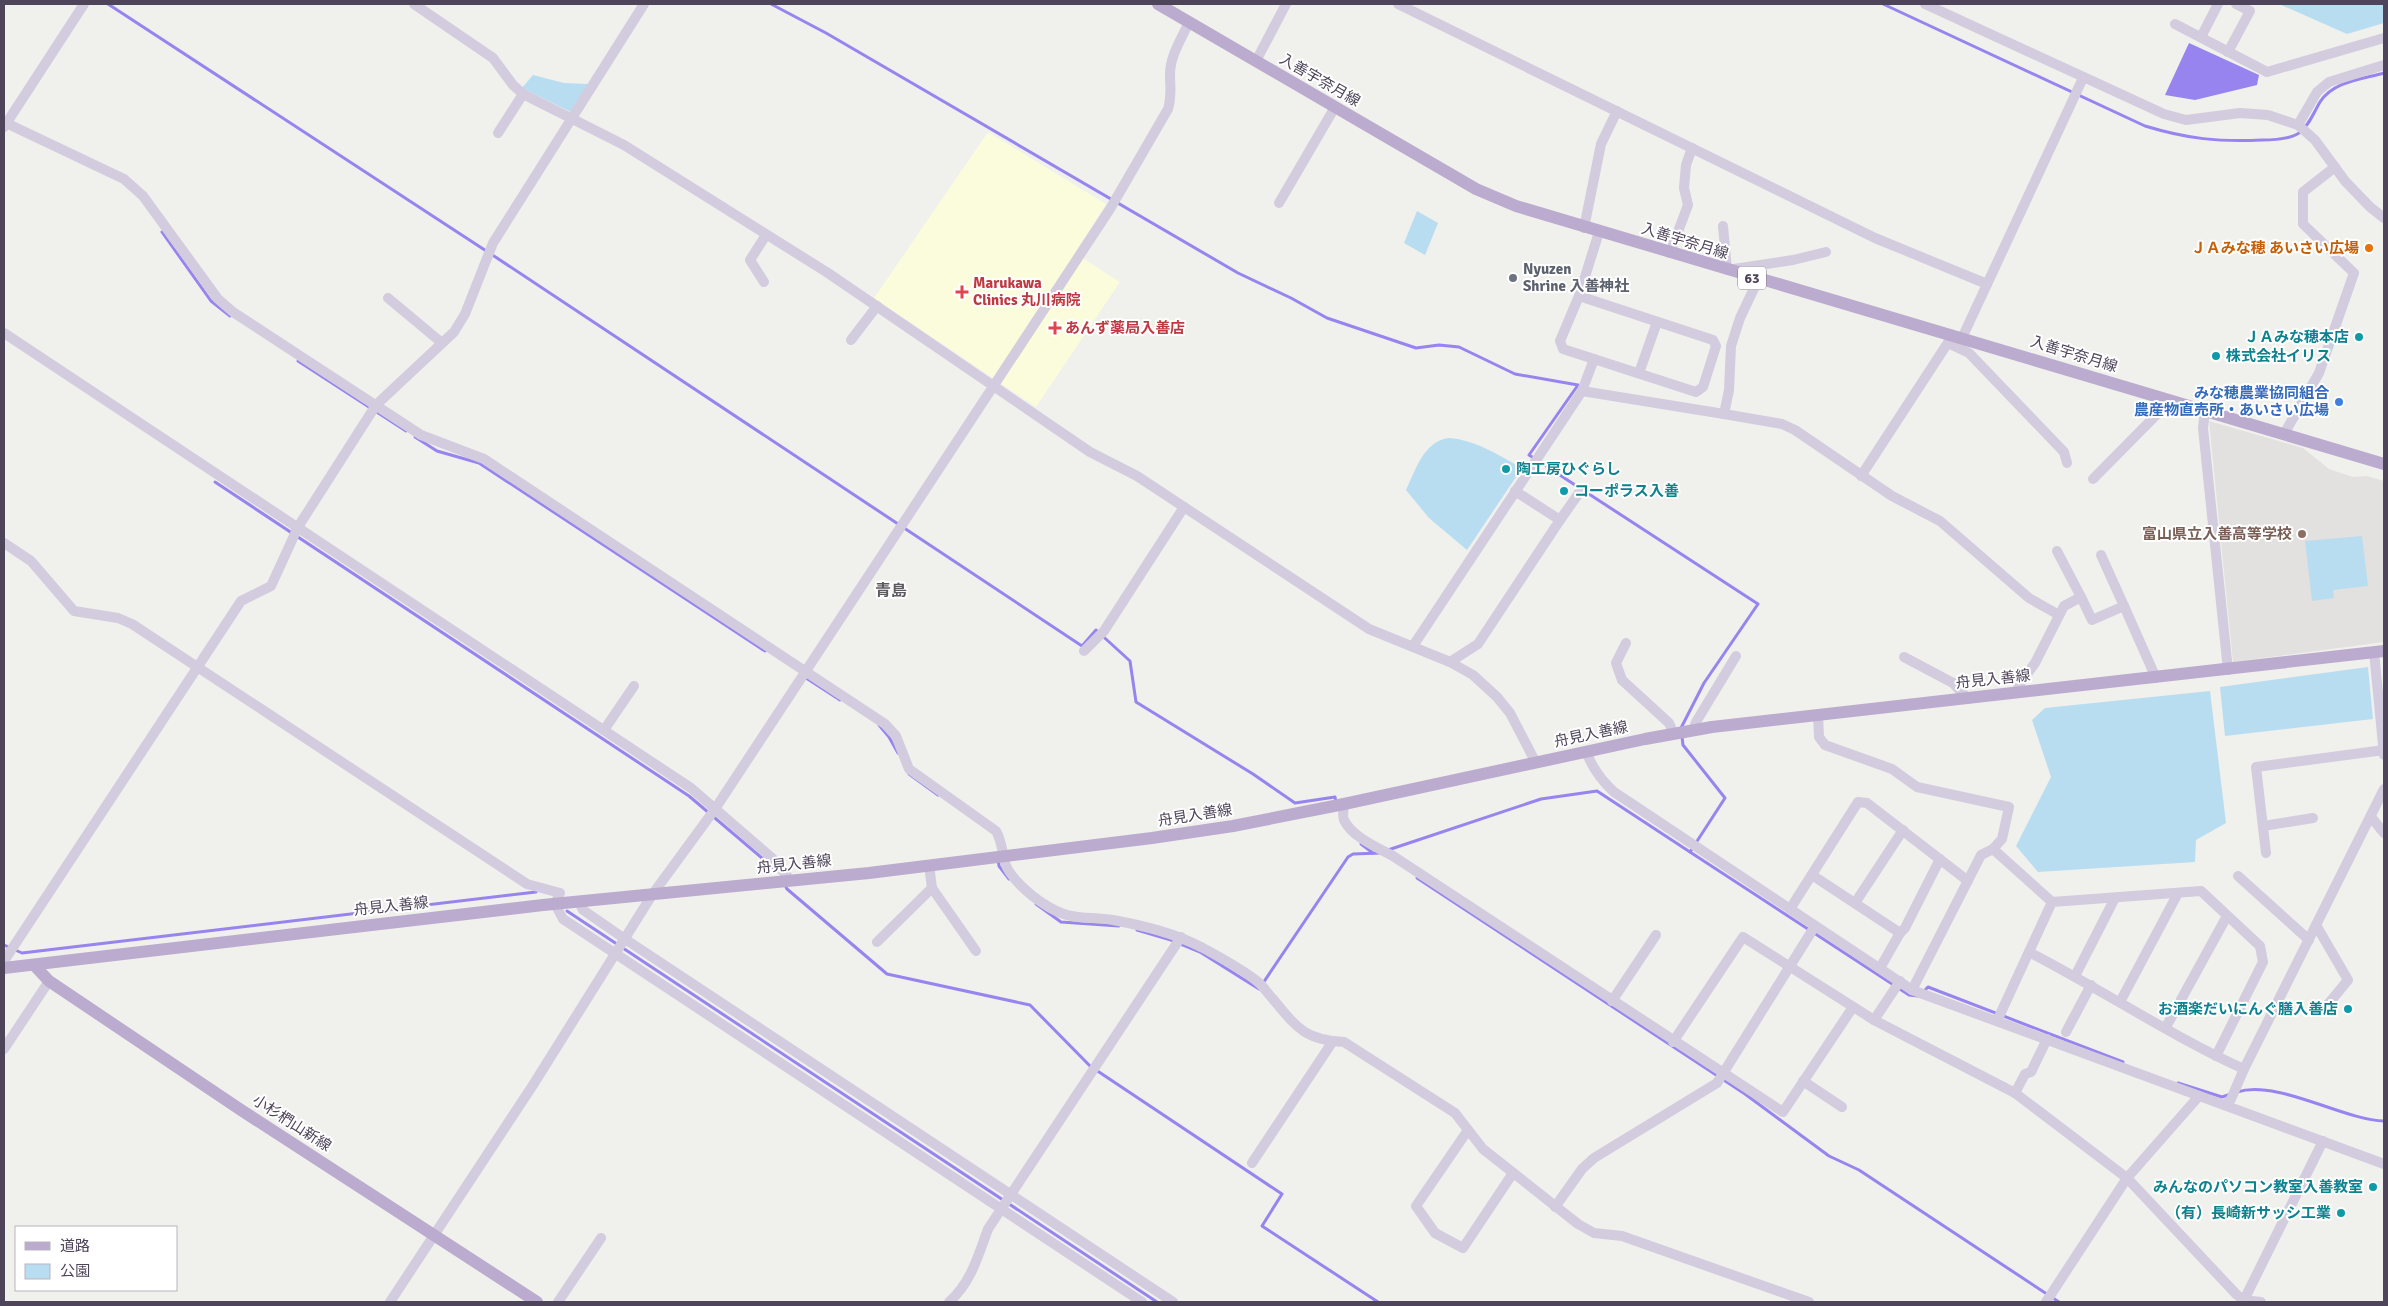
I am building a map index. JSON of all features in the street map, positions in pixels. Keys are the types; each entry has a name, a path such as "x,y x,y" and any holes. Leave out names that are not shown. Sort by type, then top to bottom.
{"main road":[{"name":"入善宇奈月線","path":"1158,4 1476,189 1516,206 1954,339 2171,400 2384,464"},
{"name":"舟見入善線","path":"5,965 34,966 555,904 791,881 1233,826 1693,730 2379,652"},
{"name":"小杉椚山新線","path":"34,966 49,981 240,1110 435,1234 537,1302"}],"street":[{"path":"84,4 5,124 124,179 143,196 218,299 233,312 421,435 484,459 885,724 896,736 909,769 996,831 1000,839 1005,864 1014,878 1042,903 1061,915 1152,927 1182,937 1259,983 1291,1022 1311,1037 1344,1042 1455,1112 1483,1149 1555,1207 1594,1233 1622,1236 1809,1302"},
{"path":"414,4 493,58 513,85 523,94 624,145 766,234 877,306 1090,452 1137,476 1374,632 1450,662 1473,676 1497,697 1510,713 1536,763"},
{"path":"5,965 241,601 271,586 298,527 376,405 454,332 465,314 493,243 644,4"},
{"path":"1256,61 1286,4"},
{"path":"1398,4 1875,238 1987,284"},
{"path":"1925,4 2164,114 2186,120 2240,113 2268,115 2298,125 2315,140 2345,181 2370,207 2384,218"},
{"path":"2201,37 2218,4"},
{"path":"2228,52 2250,11 2236,4"},
{"path":"390,1302 527,1094 652,895 715,809 1110,209 1168,110 1172,98 1170,74 1172,59 1189,22"},
{"path":"2175,24 2267,72 2384,38"},
{"path":"2298,125 2317,92 2329,82 2384,65"},
{"path":"1861,476 1954,339 1987,284 2083,78"},
{"path":"498,133 523,94"},
{"path":"1279,203 1335,107"},
{"path":"1584,228 1601,144 1617,111"},
{"path":"1670,253 1688,205 1684,188 1686,165 1692,148"},
{"path":"2284,434 2319,373 2354,273 2303,224 2303,192 2334,167"},
{"path":"1723,226 1727,270 1793,260 1826,252"},
{"path":"1579,296 1713,340 1716,346 1703,387 1696,392 1562,349 1560,341 1579,296 1599,232"},
{"path":"764,282 750,260 766,234"},
{"path":"1724,414 1729,390 1730,346 1740,318 1758,280"},
{"path":"388,298 442,343"},
{"path":"852,340 877,306"},
{"path":"1639,373 1657,322"},
{"path":"4,333 691,788 772,858 791,881"},
{"path":"1954,339 1970,353 2064,452 2067,463"},
{"path":"1413,646 1582,391 1594,359"},
{"path":"1582,391 1782,424 1823,448 1861,476 1940,521 2029,598 2059,615"},
{"path":"2093,479 2171,400"},
{"path":"2205,410 2203,428 2228,670"},
{"path":"1515,491 1560,520"},
{"path":"1450,662 1478,644 1579,493"},
{"path":"1084,651 1104,630 1184,507"},
{"path":"4,542 31,561 74,611 118,618 132,624 527,884 560,893 555,904 563,918 620,946 1173,1302"},
{"path":"2057,550 2092,620 2124,606"},
{"path":"2101,555 2156,678"},
{"path":"2017,693 2019,685 2035,663 2064,606 2081,597"},
{"path":"1626,643 1616,663 1622,680 1669,723 1674,734"},
{"path":"2379,652 2384,755"},
{"path":"1693,730 1736,656"},
{"path":"1904,657 1953,683 1968,699"},
{"path":"604,730 634,686"},
{"path":"1818,715 1819,737 1825,745 1892,769 1917,787 2010,807 2002,839 1993,849 1982,855 1912,990"},
{"path":"2266,853 2256,767 2384,750"},
{"path":"1586,751 1591,765 1614,792 1912,990 2384,1164"},
{"path":"2225,1105 2231,1099 2244,1069 2384,789"},
{"path":"1790,909 1858,802 1867,802 1968,881"},
{"path":"1344,804 1343,818 1349,828 1673,1042 1783,1112 1853,1007"},
{"path":"2371,817 2384,833"},
{"path":"2263,826 2313,818"},
{"path":"1855,903 1902,830"},
{"path":"1993,849 2052,902 2201,891 2260,946 2263,962 2216,1056"},
{"path":"1880,968 1900,933 1905,928 1940,859"},
{"path":"929,865 932,888 976,950"},
{"path":"1812,875 1900,933"},
{"path":"2238,876 2308,940"},
{"path":"877,942 932,888"},
{"path":"2120,1002 2177,894"},
{"path":"2075,976 2115,898"},
{"path":"579,902 583,910 620,946 1001,1210 1142,1302"},
{"path":"1997,1021 2052,902"},
{"path":"2166,1027 2227,916"},
{"path":"2316,925 2348,980 2325,1008"},
{"path":"1555,1207 1582,1169 1594,1158 1717,1083 1815,926"},
{"path":"1612,1001 1656,935"},
{"path":"949,1302 960,1292 969,1279 988,1229 1182,937"},
{"path":"1673,1042 1743,937 1874,1020 2015,1093 2127,1178 2244,1301 2261,1302"},
{"path":"2029,952 2216,1056 2244,1069"},
{"path":"4,1049 49,981"},
{"path":"1874,1020 1900,981"},
{"path":"2066,1032 2091,985"},
{"path":"2015,1093 2025,1074 2031,1072 2047,1040"},
{"path":"1252,1163 1333,1041"},
{"path":"1803,1081 1842,1107"},
{"path":"2046,1302 2127,1178 2199,1096"},
{"path":"1468,1130 1416,1206 1435,1233 1463,1248 1513,1173"},
{"path":"2244,1301 2324,1141"},
{"path":"558,1302 601,1238"}],"shaded area":[{"path":"2189,43 2259,75 2257,85 2195,100 2165,95"},
{"path":"988,132 1106,204 1075,253 1120,282 1036,407 874,298"},
{"name":"富山県立入善高等学校","path":"2209,421 2303,448 2329,469 2353,477 2367,476 2384,481 2384,642 2233,662"}],"green space":[{"path":"2279,4 2384,4 2384,23 2347,34"},
{"path":"533,75 564,83 588,84 571,112 522,88"},
{"path":"1417,211 1438,223 1425,255 1404,243"},
{"path":"1449,438 1478,445 1522,468 1467,550 1429,518 1406,490 1417,465 1427,450 1440,440"},
{"path":"2362,536 2368,586 2333,590 2334,598 2312,601 2305,541"},
{"path":"2368,667 2373,719 2225,736 2220,687"},
{"path":"2210,691 2226,823 2196,840 2195,862 2038,872 2016,846 2051,777 2032,720 2045,708"}],"waterway":[{"path":"108,4 497,258 1082,646 1096,630 1130,661 1136,702 1253,774 1295,803 1335,797 1336,803"},
{"path":"771,4 826,33 1238,273 1291,298 1327,318 1416,348 1439,345 1459,347 1515,374 1578,385 1529,455 1758,604 1704,683 1681,728"},
{"path":"1883,4 2145,126 2203,139 2246,141 2291,137 2306,127 2320,102 2333,89 2349,82 2384,73"},
{"path":"162,232 211,301 230,316"},
{"path":"298,361 406,431"},
{"path":"415,437 437,451 479,463 765,651"},
{"path":"215,482 689,796 775,869"},
{"path":"803,676 840,700"},
{"path":"879,725 889,737 898,753"},
{"path":"1682,737 1683,745 1725,798 1690,852 1909,995 1918,996"},
{"path":"909,774 938,795"},
{"path":"1388,850 1541,799 1597,791 1690,852"},
{"path":"1361,844 1373,853"},
{"path":"1137,930 1171,940 1200,952 1259,989 1348,857 1353,854 1380,853"},
{"path":"998,859 999,866 1009,879"},
{"path":"1417,878 1745,1094 1829,1156 1859,1170 2059,1302"},
{"path":"785,885 787,889 887,974 1030,1005 1090,1066 1282,1194 1262,1226 1378,1302"},
{"path":"4,945 22,953 536,892"},
{"path":"1036,904 1061,922 1119,926"},
{"path":"567,911 1157,1302"},
{"path":"1923,992 1928,987 2123,1062"},
{"path":"2178,1083 2222,1097 2231,1094"},
{"path":"2237,1092 2253,1089 2271,1091 2290,1095 2349,1114 2384,1121"}],"place":[{"name":"ＪＡみな穂 あいさい広場","path":"2369,248"},
{"name":"Nyuzen Shrine 入善神社","path":"1513,278"},
{"name":"Marukawa Clinics 丸川病院","path":"962,292"},
{"name":"あんず薬局入善店","path":"1055,328"},
{"name":"ＪＡみな穂本店","path":"2359,337"},
{"name":"株式会社イリス","path":"2216,356"},
{"name":"みな穂農業協同組合 農産物直売所・あいさい広場","path":"2339,402"},
{"name":"陶工房ひぐらし","path":"1506,469"},
{"name":"コーポラス入善","path":"1564,491"},
{"name":"富山県立入善高等学校","path":"2302,534"},
{"name":"お酒楽だいにんぐ膳入善店","path":"2348,1009"},
{"name":"みんなのパソコン教室入善教室","path":"2373,1187"},
{"name":"（有）長崎新サッシ工業","path":"2341,1213"}],"district":[{"name":"青島","path":"891,590"}]}
